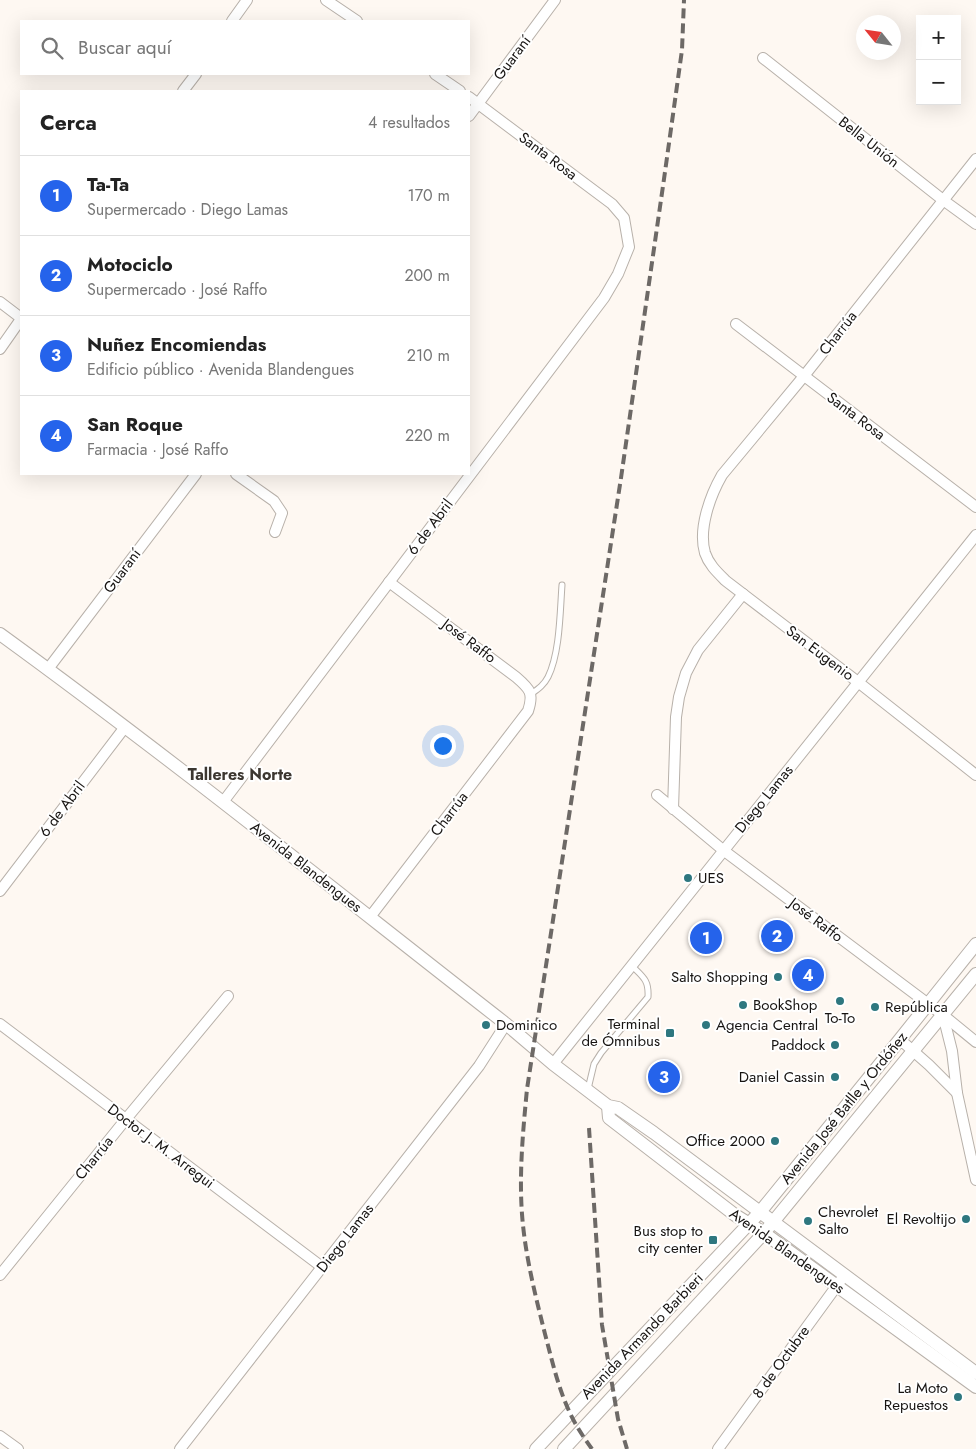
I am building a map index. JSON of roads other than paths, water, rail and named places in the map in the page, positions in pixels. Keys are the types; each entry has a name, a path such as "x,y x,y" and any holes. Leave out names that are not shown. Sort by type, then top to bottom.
{"street":[{"path":"233,20 247,0"},
{"path":"326,0 356,20"},
{"name":"Guaraní","path":"470,115 555,0"},
{"name":"Bella Unión","path":"763,58 942,200 976,224"},
{"path":"185,90 195,75"},
{"path":"436,75 459,90"},
{"name":"Santa Rosa","path":"470,98 612,204 624,218 628,247"},
{"name":"Charrúa","path":"708,510 713,490 722,474 804,376 976,159"},
{"name":"6 de Abril","path":"223,802 604,298 618,274 628,247"},
{"path":"0,302 20,317"},
{"path":"0,349 20,319"},
{"name":"Santa Rosa","path":"736,324 976,507"},
{"name":"Guaraní","path":"48,668 195,475"},
{"path":"237,475 274,501 282,513 276,532"},
{"name":"San Eugenio","path":"708,510 703,534 706,554 714,570 976,775"},
{"name":"Diego Lamas","path":"553,1064 976,535"},
{"name":"José Raffo","path":"389,582 516,677 527,686 531,694"},
{"path":"673,809 676,717 679,697 686,673 698,650 743,594"},
{"name":"Avenida Blandengues","path":"0,634 125,726 223,802 506,1024 587,1091 608,1106 618,1108 976,1373"},
{"name":"Charrúa","path":"370,917 528,711 532,701 531,694"},
{"name":"6 de Abril","path":"0,891 125,726"},
{"name":"José Raffo","path":"657,795 723,850 943,1015 976,1042"},
{"name":"Avenida José Batlle y Ordóñez","path":"749,1224 897,1044 976,944"},
{"name":"Avenida José Batlle y Ordóñez","path":"764,1233 976,974"},
{"name":"Charrúa","path":"0,1275 228,996"},
{"path":"943,1015 952,1051 957,1093 976,1180"},
{"name":"Doctor J. M. Arregui","path":"0,1024 322,1267"},
{"name":"Diego Lamas","path":"180,1449 479,1066 506,1024"},
{"path":"897,1044 904,1043 914,1051 957,1093"},
{"name":"Avenida Blandengues","path":"608,1106 609,1118 735,1215 764,1233 976,1387"},
{"name":"Avenida Armando Barbieri","path":"536,1449 749,1224"},
{"name":"Avenida Armando Barbieri","path":"564,1449 764,1233"},
{"name":"8 de Octubre","path":"718,1449 845,1275"},
{"path":"0,1436 18,1449"}],"lane":[{"path":"531,694 543,685 551,669 556,650 562,585"},
{"path":"587,1091 594,1064 601,1053 648,997 648,987 645,978 631,966"}],"railway":[{"path":"592,1449 575,1423 562,1394 534,1289 525,1244 522,1214 521,1168 523,1136 527,1089 621,478 664,179 682,50 684,0"},
{"path":"589,1128 602,1325 618,1419 627,1449"}],"place":[{"name":"UES","path":"688,878"},
{"name":"Motociclo","path":"777,936"},
{"name":"Ta-Ta","path":"706,938"},
{"name":"San Roque","path":"808,975"},
{"name":"Salto Shopping","path":"778,977"},
{"name":"To-To","path":"840,1001"},
{"name":"BookShop","path":"743,1005"},
{"name":"República","path":"875,1007"},
{"name":"Dominico","path":"486,1025"},
{"name":"Agencia Central","path":"706,1025"},
{"name":"Terminal de Ómnibus","path":"670,1033"},
{"name":"Paddock","path":"835,1045"},
{"name":"Nuñez Encomiendas","path":"664,1077"},
{"name":"Daniel Cassin","path":"835,1077"},
{"name":"Office 2000","path":"775,1141"},
{"name":"El Revoltijo","path":"966,1219"},
{"name":"Chevrolet Salto","path":"808,1221"},
{"name":"Bus stop to city center","path":"713,1240"},
{"name":"La Moto Repuestos","path":"958,1397"}],"district":[{"name":"Talleres Norte","path":"240,774"}]}
